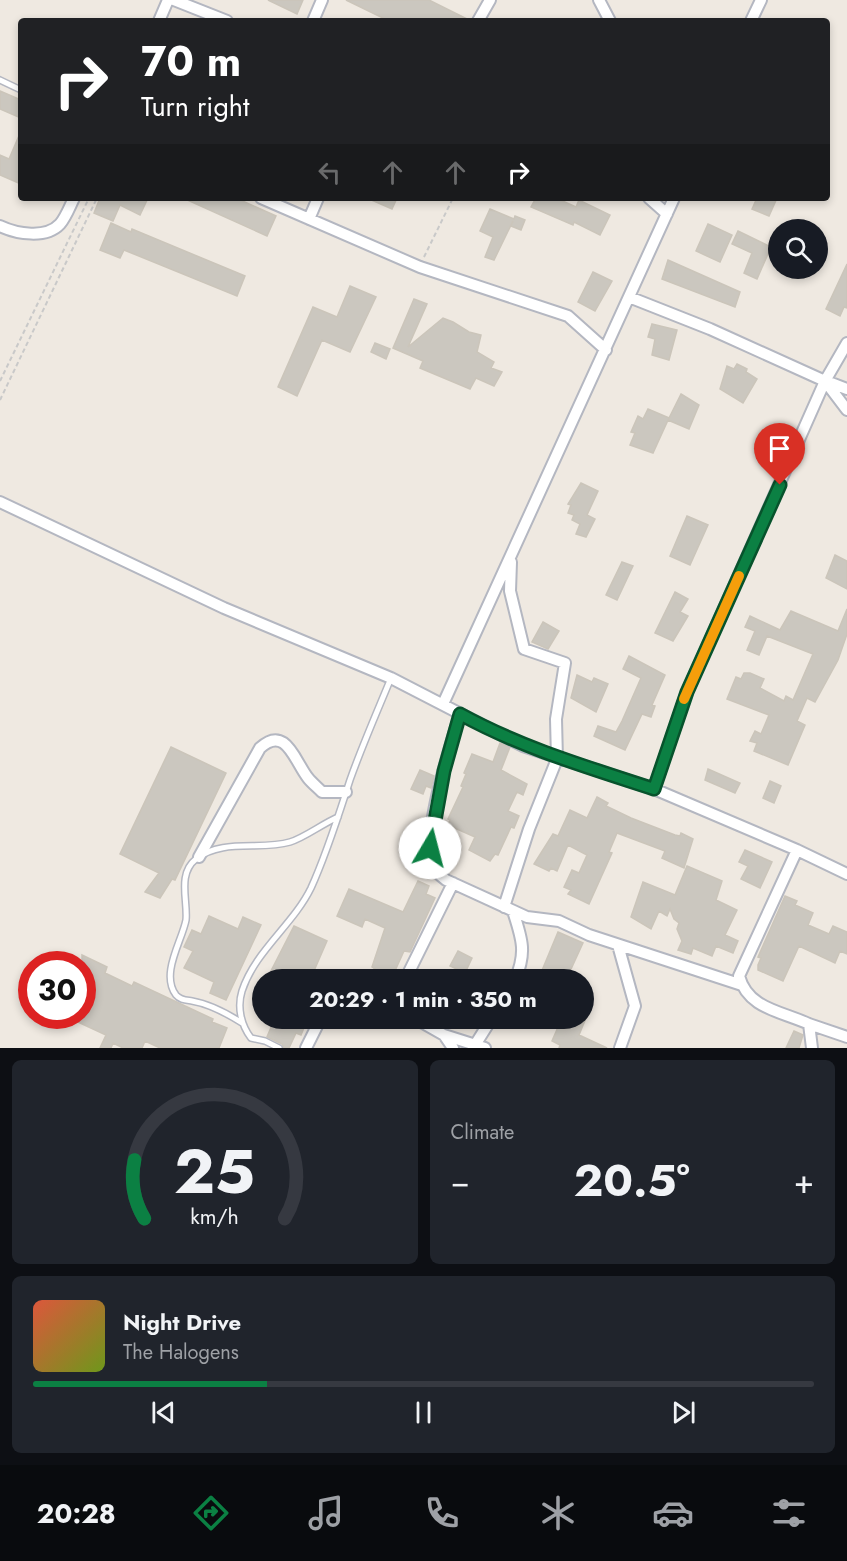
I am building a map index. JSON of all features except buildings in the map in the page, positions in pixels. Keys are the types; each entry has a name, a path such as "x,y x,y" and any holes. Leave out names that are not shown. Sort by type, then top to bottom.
{"street":[{"path":"160,18 168,0"},
{"path":"174,0 219,18"},
{"path":"314,18 322,0"},
{"path":"480,18 490,0"},
{"path":"599,0 608,18"},
{"path":"752,18 760,0"},
{"path":"0,226 21,233 47,232 58,227 72,201"},
{"path":"268,201 420,267 568,316 606,350"},
{"path":"309,219 317,201"},
{"path":"443,704 606,350 670,204"},
{"path":"629,297 710,329 847,390"},
{"path":"654,789 687,692 825,381 847,343"},
{"path":"825,381 847,410"},
{"path":"0,502 224,608 391,678 496,734 557,759 654,789 797,850 847,874"},
{"path":"511,557 510,591 524,649 565,663 556,719 557,759 529,829 509,909 524,949 519,969"},
{"path":"460,714 446,762 430,842 434,868 453,883 527,917 559,921 618,945 742,985"},
{"path":"199,857 260,748 267,742 280,741 287,745 308,778 322,792 346,792"},
{"path":"797,850 741,969 742,985 747,996 758,1005 847,1037"},
{"path":"410,969 453,883"},
{"path":"618,945 634,1006 620,1048"},
{"path":"809,1024 812,1048"},
{"path":"306,1048 316,1029"},
{"path":"433,1029 444,1035 480,1046 487,1029"},
{"path":"444,1035 453,1048"}],"lane":[{"path":"0,80 18,89"},
{"path":"279,1048 265,1041 251,1038 242,1023 241,997 257,962 303,902 329,847 346,792 391,678"},
{"path":"242,1023 218,1010 180,998 172,987 172,965 186,917 184,885 190,868 199,857 241,845 292,842 338,817"}],"path":[{"path":"0,381 88,201"},
{"path":"0,400 96,201"},
{"path":"420,267 452,201"}],"slow traffic":[{"path":"684,699 739,576"}],"route":[{"path":"430,848 444,771 460,714 496,734 541,753 654,789 670,736 687,692 780,485"}]}
